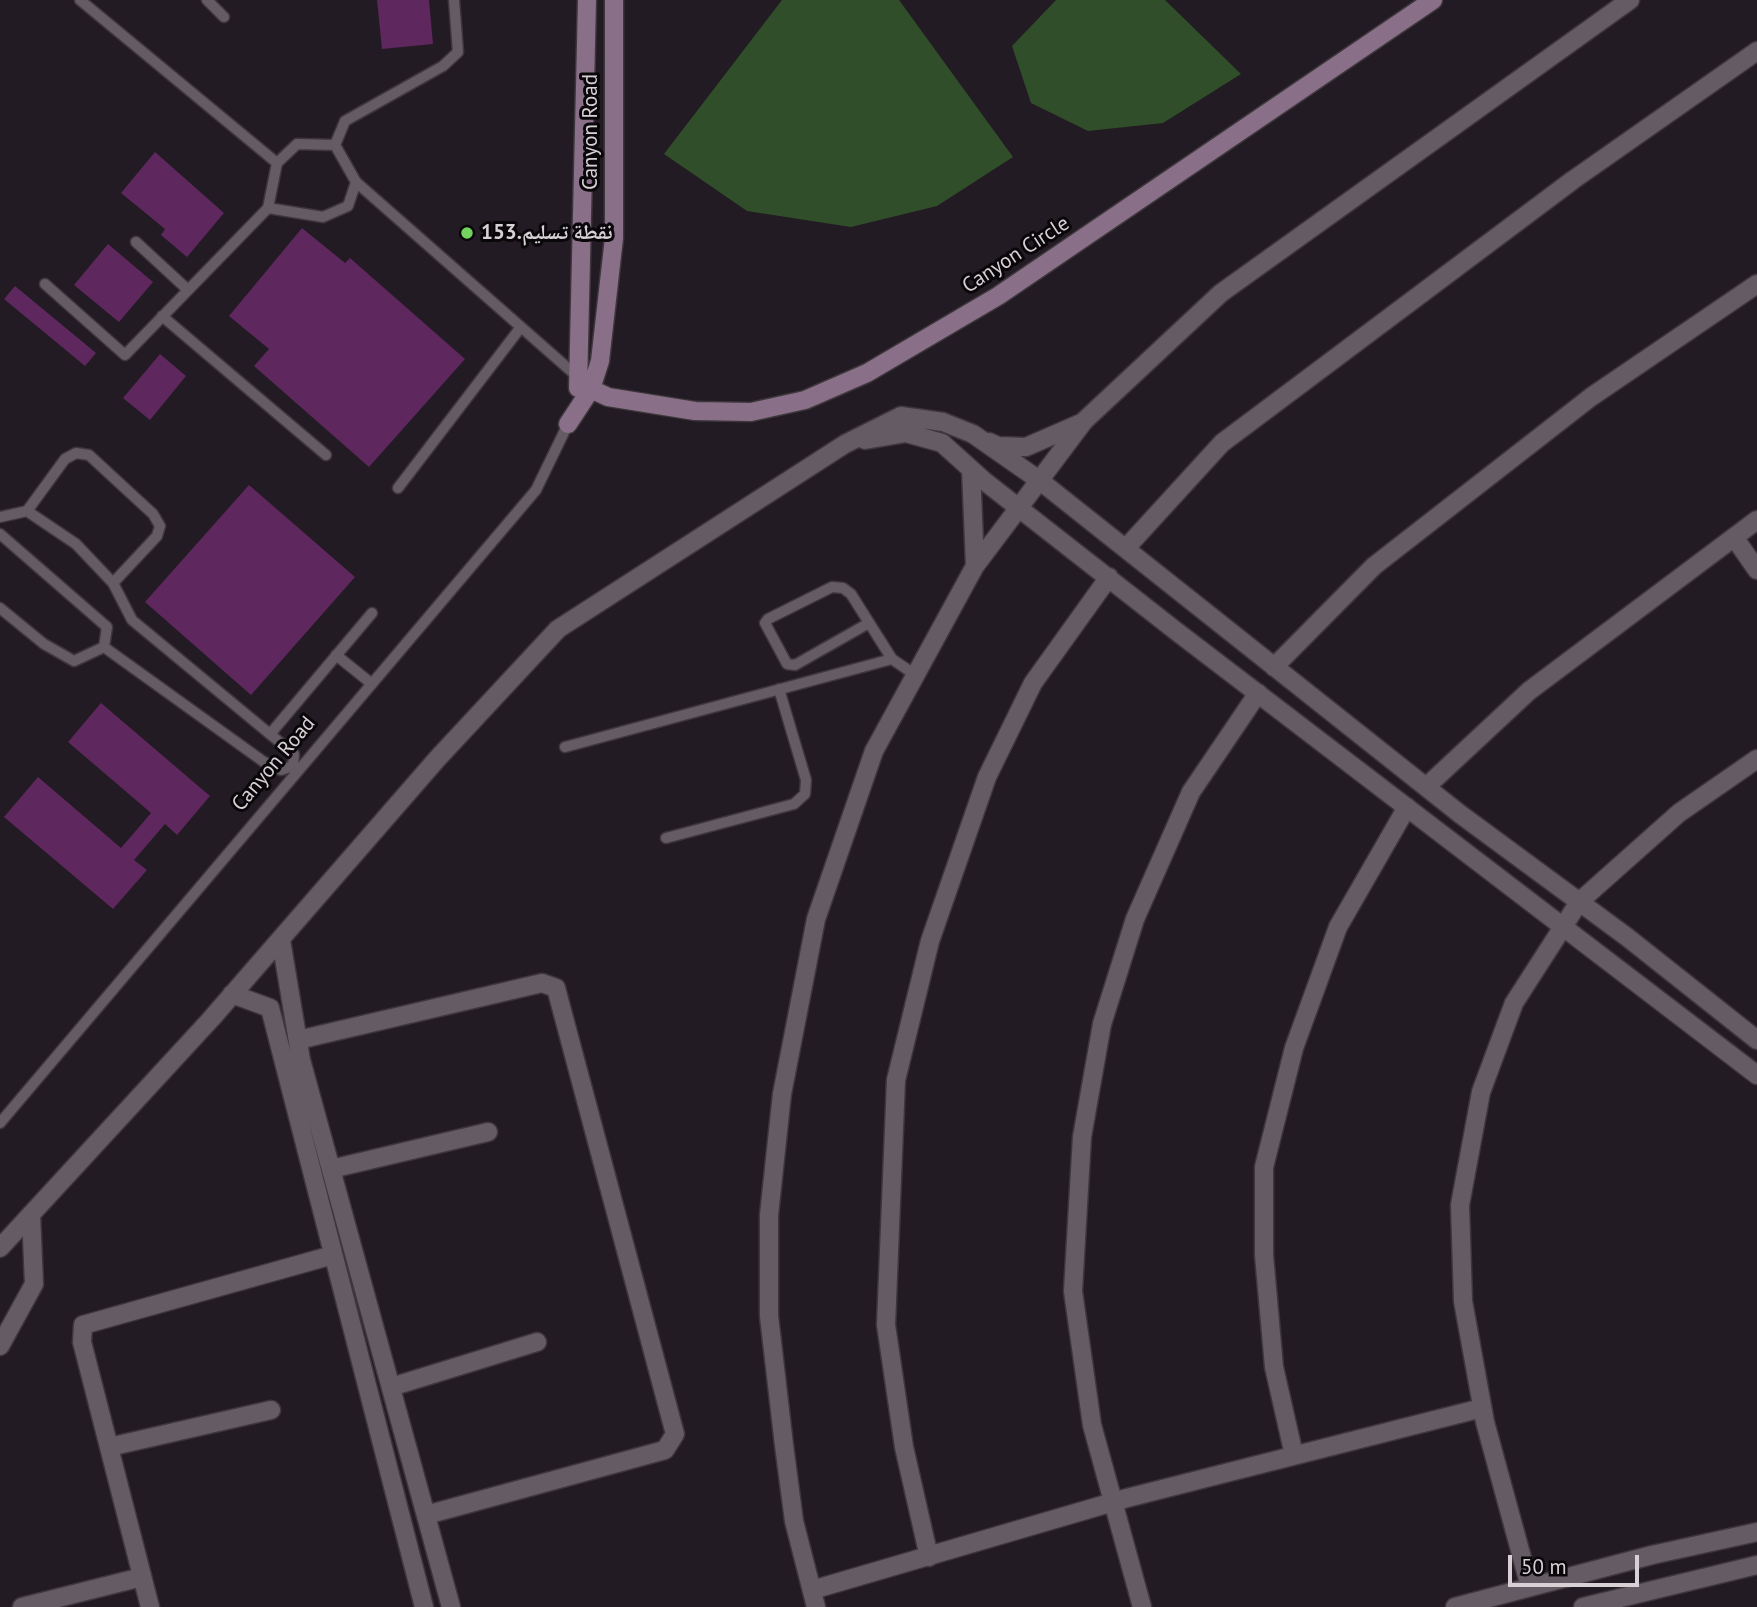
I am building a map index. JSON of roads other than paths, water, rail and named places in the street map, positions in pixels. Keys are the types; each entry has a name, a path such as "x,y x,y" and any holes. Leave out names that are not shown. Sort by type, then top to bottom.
{"main road":[{"name":"Canyon Road","path":"586,384 587,0"},
{"name":"Canyon Road","path":"568,424 600,361 614,238 614,0"},
{"name":"Canyon Circle","path":"586,384 608,397 695,411 751,412 806,400 867,373 998,296 1433,0"}],"street":[{"path":"1482,1408 1115,1502 929,1556 814,1598 794,1521 769,1316 769,1215 782,1094 816,919 874,751 975,566 1018,505 1084,421 1221,293 1630,0"},
{"path":"1126,548 1222,443 1573,180 1757,51"},
{"path":"1274,667 1374,566 1591,397 1757,284"},
{"path":"0,1248 281,940 446,749 558,629 845,444 901,416 943,422 999,446 1026,447 1084,421"},
{"path":"845,444 906,433 942,443 971,469 1258,693 1757,1076"},
{"path":"973,434 1039,480 1426,787 1757,1040"},
{"path":"971,469 975,566"},
{"path":"1426,787 1529,691 1757,520"},
{"path":"1734,537 1757,570"},
{"path":"929,1556 904,1447 886,1325 897,1080 930,941 987,777 1033,684 1110,577"},
{"path":"1142,1607 1092,1425 1073,1291 1084,1124 1102,1024 1135,919 1191,792 1258,693"},
{"path":"1530,1587 1482,1408 1462,1301 1460,1205 1481,1092 1514,1003 1579,902 1679,813 1757,759"},
{"path":"1294,1455 1274,1367 1264,1255 1264,1167 1294,1048 1338,927 1407,807"},
{"path":"281,940 298,1040 451,1607"},
{"path":"298,1040 542,983 556,988 675,1434 665,1450 426,1515"},
{"path":"232,994 270,1008 424,1607"},
{"path":"331,1169 488,1132"},
{"path":"0,1346 34,1284 31,1214"},
{"path":"150,1607 82,1342 83,1325 333,1255"},
{"path":"391,1387 537,1342"},
{"path":"109,1447 271,1410"},
{"path":"1455,1607 1652,1555 1757,1532"},
{"path":"1583,1607 1625,1601 1757,1566"},
{"path":"22,1607 142,1577"}],"lane":[{"path":"80,0 277,163"},
{"path":"207,0 224,17"},
{"path":"335,145 345,121 443,66 458,52 454,0"},
{"path":"45,284 125,355 268,208 277,163 298,144 335,145"},
{"path":"335,145 356,182 586,384"},
{"path":"268,208 323,217 348,206 356,182"},
{"path":"136,242 188,289"},
{"path":"162,316 326,455"},
{"path":"398,488 521,327"},
{"name":"Canyon Road","path":"0,1123 536,490 568,424"},
{"path":"27,512 65,459 76,453 89,455 153,514 160,526 157,536 113,583"},
{"path":"0,517 27,512 76,544 113,583 132,620 305,763"},
{"path":"0,534 107,627 104,647"},
{"path":"869,623 795,665 787,664 765,623 768,619 832,587 844,587 851,594 892,659 917,676"},
{"path":"0,608 44,644 74,661 104,647"},
{"path":"271,733 372,613"},
{"path":"104,647 264,762 292,778"},
{"path":"336,655 372,684"},
{"path":"565,747 892,659"},
{"path":"666,838 794,804 805,794 806,780 779,689"},
{"path":"281,770 293,766 294,754"}],"place":[{"name":"نقطة تسليم.153","path":"467,233"}]}
